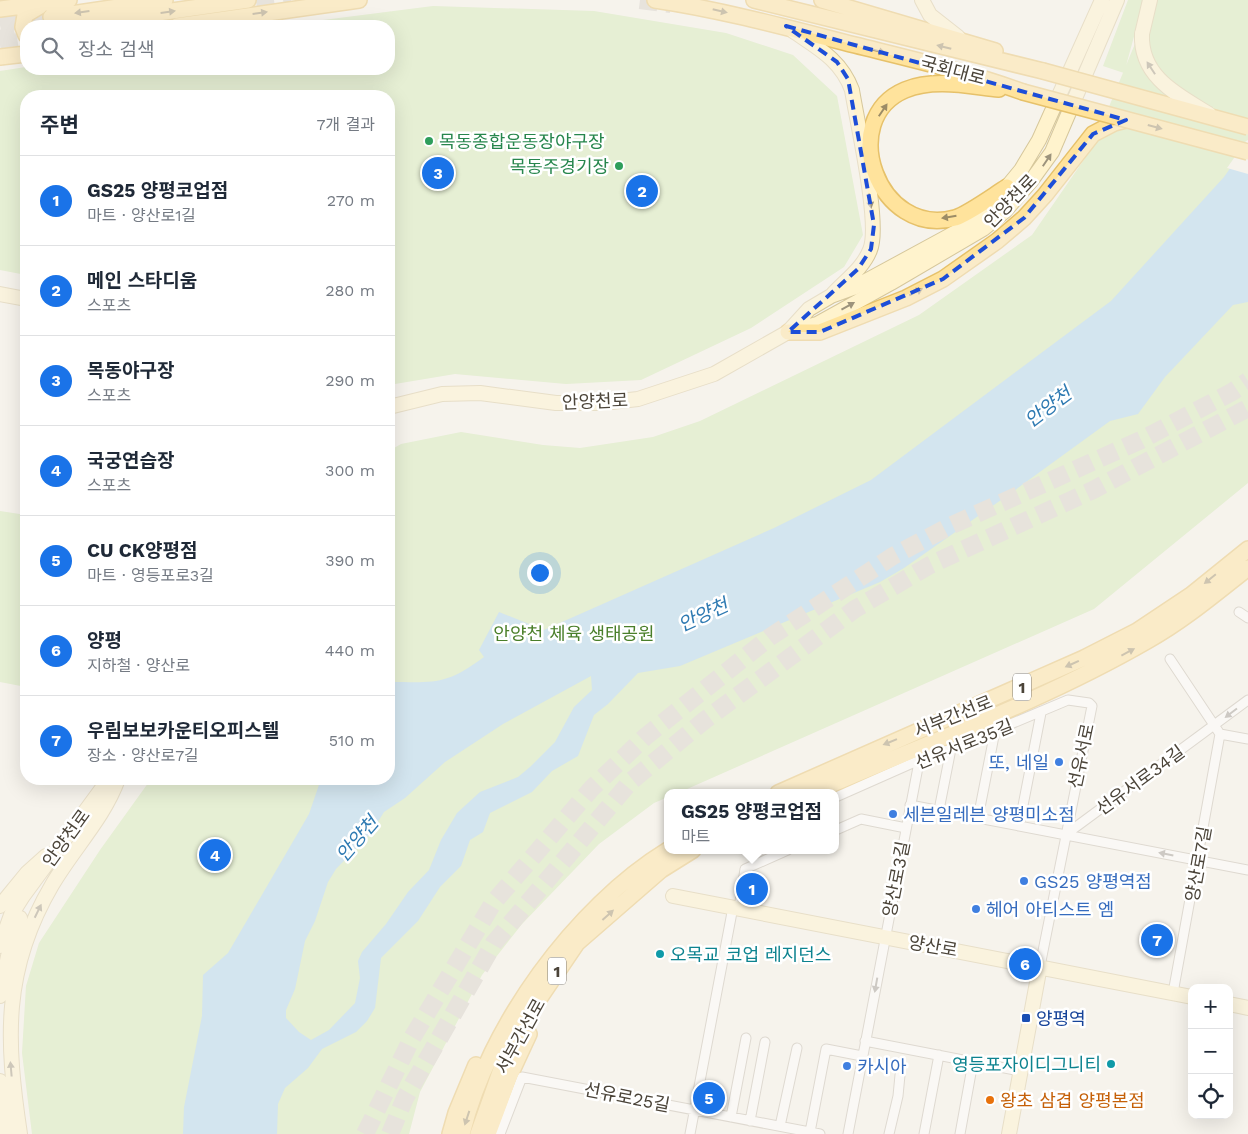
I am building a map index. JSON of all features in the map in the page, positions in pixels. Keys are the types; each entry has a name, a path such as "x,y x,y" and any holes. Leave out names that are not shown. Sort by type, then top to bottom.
{"main road":[{"path":"25,20 26,15 34,8 52,10 69,0"},
{"path":"0,9 52,10 165,0"},
{"path":"110,20 248,0"},
{"path":"219,20 359,0"},
{"name":"국회대로","path":"655,0 705,7 786,26 983,78 1023,92 1248,152"},
{"name":"국회대로","path":"754,0 1043,71 1248,127"},
{"path":"822,0 960,39 991,49 1043,71"},
{"path":"822,0 848,2 866,0"},
{"path":"922,0 930,15 960,39"},
{"path":"1086,32 1092,0"},
{"name":"안양천로","path":"788,332 809,309 831,296 853,288 958,231 976,219 1007,187 1021,170 1039,140 1102,0"},
{"name":"안양천로","path":"395,406 442,394 480,392 556,403 604,403 638,399 714,374 788,332 817,324 891,283 970,237 1005,211 1031,181 1052,152 1117,0"},
{"path":"1150,0 1142,34 1144,56 1158,79 1173,92 1216,118"},
{"path":"786,26 837,62 852,90 874,225 874,237 865,260 831,296"},
{"path":"0,57 20,55"},
{"path":"1007,187 956,218 929,220 907,211 889,199 876,178 870,150 872,127 884,106 902,91 918,85 946,84 1023,92"},
{"path":"788,332 820,332 906,298 943,278 997,241 1024,218 1045,195 1084,142 1093,134 1114,123 1126,120"},
{"path":"0,294 20,298"},
{"name":"서부간선로","path":"787,789 872,749 994,699 1084,658 1137,631 1191,595 1248,549"},
{"name":"서부간선로","path":"821,789 1091,672 1148,641 1200,607 1248,568"},
{"path":"1200,607 1248,581"},
{"name":"안양천로","path":"0,946 12,915 105,785"},
{"path":"20,1134 11,1074 10,1024 17,971 25,942 52,884 106,805 115,785"},
{"path":"0,906 27,873 67,837"},
{"name":"서부간선로","path":"462,1134 491,1055 526,992 609,896 648,862 664,852"},
{"name":"서부간선로","path":"478,1134 505,1058 572,941 661,870 687,854"},
{"name":"안양천로","path":"0,990 15,932 42,872"},
{"name":"양산로","path":"673,896 1188,996"},
{"path":"450,1134 474,1069 510,1000 535,964 558,942 572,941 566,974 540,1014 522,1047 488,1134"},
{"name":"선유서로","path":"1009,1134 1040,966"},
{"path":"1233,1005 1248,1008"},
{"path":"0,1081 6,1134"}],"street":[{"path":"1239,612 1248,618"},
{"path":"1170,660 1220,734 1248,739"},
{"name":"선유서로35길","path":"839,796 919,762 924,758 995,732 1068,700 1089,703 1092,706"},
{"name":"선유서로34길","path":"1065,835 1248,700"},
{"name":"선유서로","path":"1040,966 1092,706"},
{"path":"1019,826 1041,713"},
{"path":"978,818 995,732"},
{"name":"양산로7길","path":"1173,993 1199,861 1220,734"},
{"path":"939,810 951,749"},
{"name":"양산로3길","path":"848,1134 919,762"},
{"path":"910,805 1248,870"},
{"path":"839,829 861,819 906,828"},
{"path":"690,1134 745,869 779,854"},
{"path":"731,1117 746,1038"},
{"path":"865,1041 1020,1071"},
{"path":"750,1121 765,1042"},
{"path":"780,1126 797,1048"},
{"path":"815,1133 826,1049 862,1056"},
{"path":"924,1134 939,1055"},
{"path":"960,1134 973,1062"},
{"path":"889,1134 898,1096 900,1075"},
{"name":"선유로25길","path":"500,1134 522,1077 815,1133"}],"highlighted area":[{"path":"786,26 1126,120 1093,134 1024,218 943,279 820,332 788,332 858,269 871,249 874,225 848,79 837,62"}],"green space":[{"path":"1128,0 1144,0 1124,73 1103,66"},
{"name":"안양천 체육 생태공원","path":"1153,0 1248,0 1248,483 1094,609 687,789 664,789 664,799 654,803 599,844 522,924 482,975 420,1092 409,1134 32,1134 22,1053 26,986 39,943 100,850 147,785 395,785 395,448 401,444 461,432 543,445 580,448 653,437 700,421 919,315 1032,235 1092,148"},
{"name":"목동주경기장","path":"433,6 594,11 726,33 793,55 837,96 863,235 844,267 751,328 641,380 566,384 455,374 395,384 395,90 20,90 20,274 0,270 0,71 20,68 20,75 395,75 395,20 323,20"},
{"path":"0,511 20,514 20,686 0,682"}],"water":[{"name":"안양천","path":"1248,143 1248,302 1233,305 1165,377 1138,414 1110,421 904,568 880,582 680,666 638,673 608,704 594,715 578,756 552,771 532,792 490,813 483,832 470,840 461,866 440,887 418,921 381,958 375,1008 367,1021 356,1032 322,1049 308,1068 285,1088 278,1104 277,1134 183,1134 184,1107 202,1016 203,975 228,953 309,814 319,785 395,785 395,682 429,682 449,678 471,666 484,657 479,650 499,612 544,630 774,528 871,480 1111,301 1224,177","holes":["591,676 592,690 574,707 555,742 530,767 518,777 480,792 457,813 441,840 429,870 408,892 386,924 362,952 358,961 360,978 355,1003 329,1030 311,1040 299,1032 286,1018 286,1010 295,989 305,941 315,921 328,882 336,869 371,833 384,812 405,798 445,762 503,724"]}],"pier":[{"path":"1248,140 1248,174 1227,168 1246,141"}],"tunnel":[{"path":"230,10 291,0"},
{"path":"640,0 671,4"},
{"path":"0,21 67,10"},
{"path":"163,20 197,15"},
{"path":"32,20 51,17"},
{"path":"0,25 20,22"},
{"path":"0,37 20,34"},
{"path":"0,45 20,42"},
{"path":"365,1134 412,1038 493,903 592,788 645,737 770,637 893,556 952,525 1141,440 1232,392 1248,381"},
{"path":"390,1134 405,1098 494,943 630,782 705,720 855,609 930,565 1093,490 1248,408"}],"place":[{"name":"목동종합운동장야구장","path":"429,141"},
{"name":"목동주경기장","path":"619,166"},
{"name":"목동야구장","path":"438,173"},
{"name":"메인 스타디움","path":"642,191"},
{"name":"또, 네일","path":"1059,762"},
{"name":"세븐일레븐 양평미소점","path":"893,814"},
{"name":"국궁연습장","path":"215,855"},
{"name":"GS25 양평역점","path":"1024,881"},
{"name":"GS25 양평코업점","path":"752,889"},
{"name":"헤어 아티스트 엠","path":"976,909"},
{"name":"우림보보카운티오피스텔","path":"1157,940"},
{"name":"오목교 코업 레지던스","path":"660,954"},
{"name":"양평","path":"1025,964"},
{"name":"양평역","path":"1026,1018"},
{"name":"영등포자이디그니티","path":"1111,1064"},
{"name":"카시아","path":"847,1066"},
{"name":"CU CK양평점","path":"709,1098"},
{"name":"왕초 삼겹 양평본점","path":"990,1100"}]}
